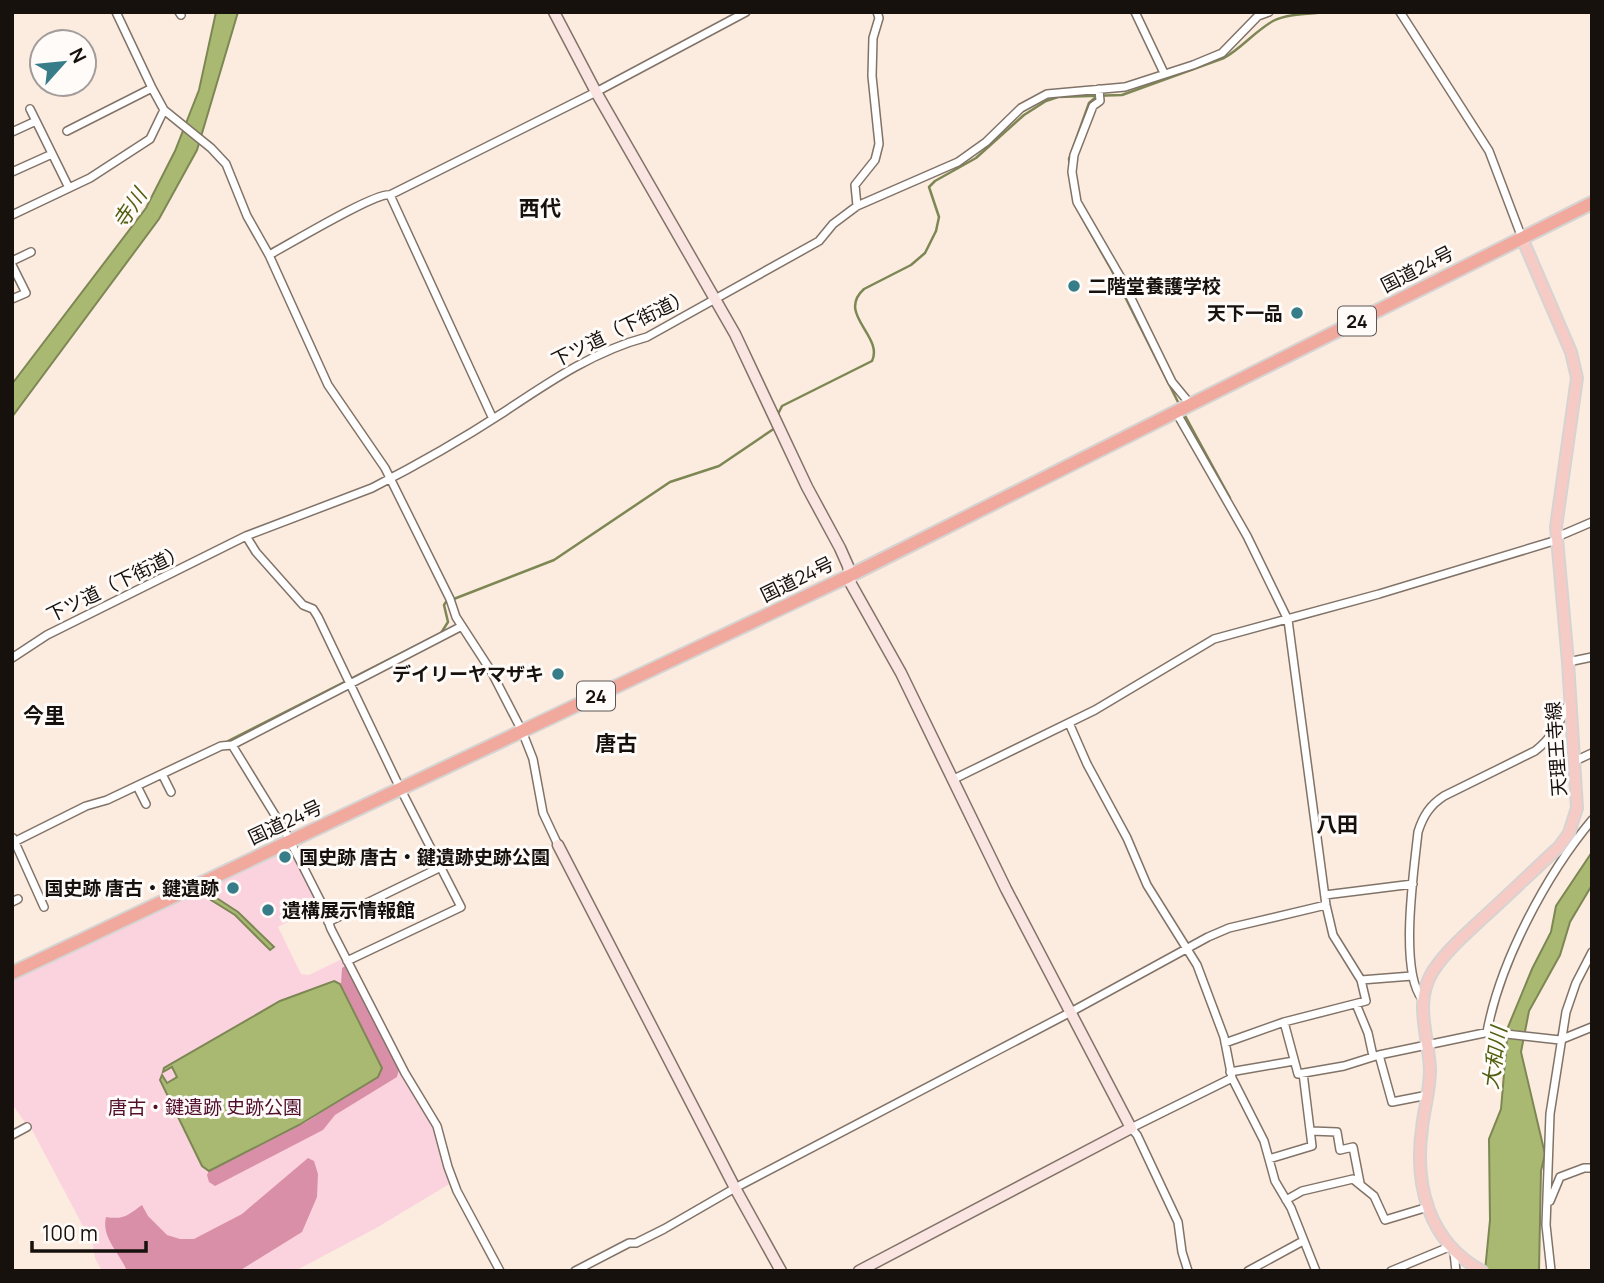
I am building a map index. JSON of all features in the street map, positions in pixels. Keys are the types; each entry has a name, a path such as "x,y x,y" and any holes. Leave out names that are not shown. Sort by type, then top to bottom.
{"highway":[{"name":"国道24号","path":"12,974 849,576 1592,204"}],"main road":[{"name":"天理王寺線","path":"1422,999 1433,972 1453,946 1559,847 1569,833 1577,808 1557,538 1577,378 1571,352 1522,238"},
{"path":"1422,999 1430,1069 1420,1146 1420,1168 1428,1207 1437,1228 1452,1250 1482,1271"}],"street":[{"path":"116,12 164,110 211,148 226,164 247,216 269,255 328,384 391,478 461,626 491,671 522,731 533,758 543,813 558,845 735,1188 781,1271"},
{"path":"554,12 596,92 716,298 840,548 855,592 901,673 1069,1013 1137,1135 1178,1222 1188,1271"},
{"path":"269,255 365,202 385,193 390,195 596,92 746,12"},
{"path":"857,206 855,185 875,160 879,144 872,76 873,38 879,18 877,12"},
{"path":"1135,12 1164,73"},
{"name":"下ツ道（下街道）","path":"12,658 47,635 246,536 372,488 391,478 493,419 573,368 627,342 647,337 819,242 833,225 857,206 958,162 986,142 1021,108 1047,94 1125,87 1192,65 1222,52 1233,44 1258,16 1269,12"},
{"path":"1400,12 1489,152 1522,238"},
{"path":"67,131 152,88"},
{"path":"1099,89 1100,101 1093,106 1074,155 1072,172 1075,195 1121,278 1172,382 1191,405"},
{"path":"30,109 69,188"},
{"path":"12,215 90,178 150,139 164,110"},
{"path":"12,132 36,121"},
{"path":"12,172 52,154"},
{"path":"390,195 493,419"},
{"path":"12,299 26,293 12,263 31,252"},
{"path":"1176,412 1247,536 1288,620 1326,905 1333,935 1361,981 1366,1001 1284,1022 1225,1043"},
{"path":"954,779 1109,702 1205,643 1557,538 1592,522"},
{"path":"246,536 256,552 303,606 313,609 461,907 347,961"},
{"path":"44,907 13,840 86,806 98,804 221,746 232,745 348,679 461,626"},
{"path":"1568,662 1592,657"},
{"path":"1422,999 1417,993 1412,976 1410,957 1418,832 1427,811 1444,796 1535,751 1557,728 1571,699"},
{"path":"1069,723 1087,764 1127,838 1147,885 1188,948 1202,976 1225,1043 1231,1075 1257,1126 1275,1181 1286,1200 1316,1271"},
{"path":"232,745 290,840 347,961 413,1089 437,1126 454,1183 500,1271"},
{"path":"1575,761 1592,753"},
{"path":"162,774 171,792"},
{"path":"137,786 146,804"},
{"path":"1488,1032 1496,992 1506,964 1549,880 1592,820"},
{"path":"328,922 441,867"},
{"path":"1325,895 1413,884"},
{"path":"575,1271 629,1243 636,1243 664,1229 735,1188 1229,928 1326,905"},
{"path":"1551,1271 1546,1225 1550,1114 1558,1040 1576,983 1592,952"},
{"path":"1361,981 1412,976"},
{"path":"1356,1003 1392,1102 1427,1096"},
{"path":"1284,1022 1298,1074 1344,1066 1376,1055 1488,1032 1558,1040 1592,1027"},
{"path":"859,1271 1231,1075 1294,1060"},
{"path":"1269,1159 1312,1146 1303,1073"},
{"path":"12,1135 27,1128"},
{"path":"1311,1131 1336,1132 1340,1150 1353,1147 1360,1183"},
{"path":"1547,1208 1560,1177 1584,1168 1592,1168"},
{"path":"1286,1200 1312,1188 1353,1179 1374,1196 1385,1220 1428,1207"},
{"path":"1248,1271 1303,1241"},
{"path":"1391,1271 1452,1250 1456,1271"},
{"path":"1263,1263 1267,1271"}],"green space":[{"name":"唐古・鍵遺跡 史跡公園","path":"290,848 320,905 278,927 301,974 309,975 342,959 402,1078 435,1127 451,1183 378,1227 295,1271 102,1271 95,1258 93,1245 31,1128 12,1104 12,980"}],"shaded area":[{"path":"216,12 238,12 197,150 159,219 12,417 12,384 146,208 175,151 199,90"},
{"path":"1592,852 1592,885 1570,922 1560,955 1529,1011 1521,1052 1545,1154 1541,1171 1539,1271 1485,1271 1490,1220 1489,1139 1501,1109 1508,1027 1551,932 1556,906"},
{"path":"209,893 238,912 274,947 270,950 235,915 203,895"},
{"path":"345,966 399,1069 397,1077 335,1115 323,1130 215,1186 209,1182 209,1171 306,1122 378,1077 382,1067 341,984 342,968"},
{"path":"334,981 340,984 382,1068 378,1077 299,1125 209,1171 202,1166 160,1080 162,1075 167,1083 177,1077 172,1067 163,1072 164,1068 280,1001"},
{"path":"308,1158 314,1161 318,1174 317,1197 302,1232 239,1271 127,1271 106,1232 106,1217 125,1216 142,1205 148,1216 167,1235 194,1239 242,1214"}],"waterway":[{"path":"778,414 782,406 872,361 872,343 857,316 857,298 864,289 911,265 925,253 936,231 939,217 929,187 976,158 1024,115 1058,97 1122,95 1224,58 1279,18 1328,12"},
{"path":"1074,201 1069,159 1089,103 1096,97"},
{"path":"1081,216 1111,269 1180,406"},
{"path":"1183,412 1230,498"},
{"path":"228,741 441,633 448,622 444,605 446,602 554,560 670,482 719,466 775,428"}],"place":[{"name":"二階堂養護学校","path":"1074,286"},
{"name":"天下一品","path":"1297,313"},
{"name":"デイリーヤマザキ","path":"558,674"},
{"name":"国史跡 唐古・鍵遺跡史跡公園","path":"285,857"},
{"name":"国史跡 唐古・鍵遺跡","path":"233,888"},
{"name":"遺構展示情報館","path":"268,910"}],"district":[{"name":"西代","path":"540,208"},
{"name":"今里","path":"44,715"},
{"name":"唐古","path":"616,743"},
{"name":"八田","path":"1337,824"}],"water label":[{"name":"寺川","path":"129,208"},
{"name":"大和川","path":"1494,1058"}]}
